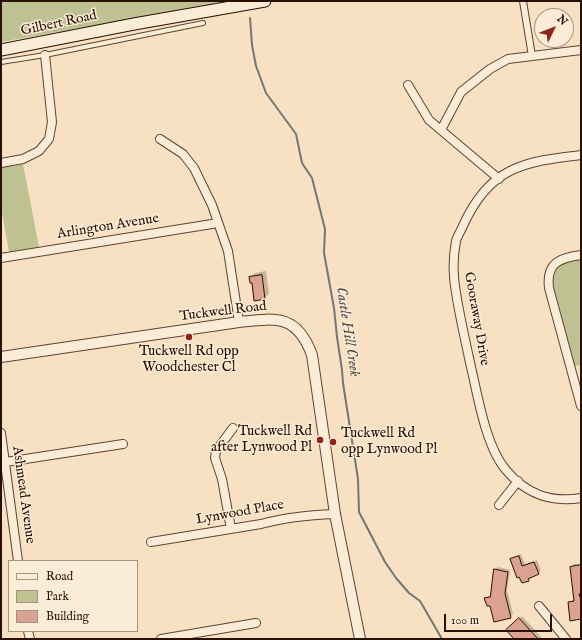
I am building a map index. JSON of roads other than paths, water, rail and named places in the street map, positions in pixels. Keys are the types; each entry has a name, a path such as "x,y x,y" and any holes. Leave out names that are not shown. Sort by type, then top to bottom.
{"main road":[{"name":"Gilbert Road","path":"1,50 134,24 265,1"}],"street":[{"path":"523,1 532,56"},
{"path":"441,130 461,92 490,69 508,60 581,50"},
{"path":"1,163 23,159 38,151 49,139 52,122 45,55"},
{"path":"408,85 429,120 499,179"},
{"path":"160,139 183,154 194,168 203,184 228,251 239,322"},
{"name":"Gooraway Drive","path":"581,155 531,163 510,171 481,195 464,222 456,240 454,276 460,320 493,452 506,470 527,490 546,497 571,500 581,498"},
{"name":"Arlington Avenue","path":"1,258 218,223"},
{"path":"581,254 567,256 557,262 550,269 548,279 549,288 581,406"},
{"name":"Tuckwell Road","path":"1,357 239,322 268,319 280,320 291,324 299,331 307,342 312,355 335,514 360,639"},
{"path":"231,529 222,479 215,458 216,451 233,428"},
{"name":"Ashmead Avenue","path":"1,433 18,560"},
{"path":"6,462 123,444"},
{"path":"499,505 518,481"},
{"name":"Lynwood Place","path":"151,542 261,524 279,519 335,514"},
{"path":"539,606 566,639"},
{"path":"161,639 256,623"}],"lane":[{"name":"Gilbert Road","path":"1,62 45,55 202,22"}],"waterway":[{"name":"Castle Hill Creek","path":"250,18 252,45 256,66 266,93 296,134 302,163 312,178 325,229 324,253 334,308 343,383 358,479 359,512 385,562 409,593 420,601 442,639"}],"place":[{"name":"Tuckwell Rd opp Woodchester Cl","path":"189,337"},
{"name":"Tuckwell Rd after Lynwood Pl","path":"320,440"},
{"name":"Tuckwell Rd opp Lynwood Pl","path":"333,442"}]}
